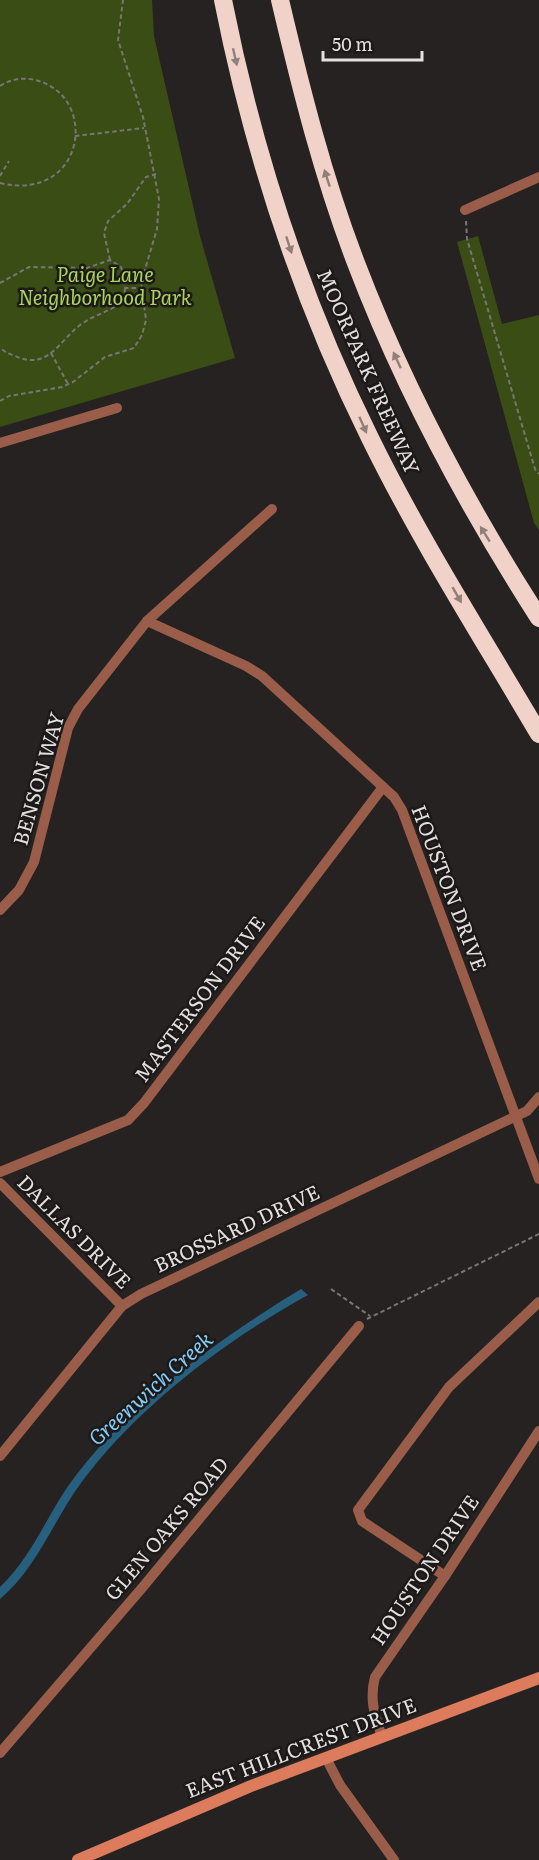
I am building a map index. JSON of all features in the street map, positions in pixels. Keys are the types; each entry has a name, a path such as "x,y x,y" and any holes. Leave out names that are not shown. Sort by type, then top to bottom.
{"highway":[{"name":"MOORPARK FREEWAY","path":"223,0 236,63 263,165 293,258 326,343 370,438 409,513 539,734"},
{"name":"MOORPARK FREEWAY","path":"280,0 305,107 355,262 388,340 446,463 482,528 539,618"}],"main road":[{"name":"EAST HILLCREST DRIVE","path":"78,1860 251,1786 539,1678"}],"street":[{"path":"465,210 539,177"},
{"path":"0,443 117,408"},
{"name":"BENSON WAY","path":"0,910 19,890 34,861 68,728 78,709 147,621 272,509"},
{"name":"HOUSTON DRIVE","path":"147,621 246,666 262,676 383,787 402,810 539,1179"},
{"name":"MASTERSON DRIVE","path":"0,1172 107,1131 128,1120 144,1103 383,787"},
{"name":"BROSSARD DRIVE","path":"0,1456 122,1306 141,1294 527,1111 539,1097"},
{"name":"DALLAS DRIVE","path":"0,1184 122,1306"},
{"path":"445,1576 368,1525 358,1516 358,1510 449,1387 539,1302"},
{"name":"GLEN OAKS ROAD","path":"0,1753 142,1588 360,1324"},
{"name":"HOUSTON DRIVE","path":"382,1737 372,1708 375,1677 445,1576 539,1431"},
{"path":"326,1758 340,1785 393,1860"}],"path":[{"path":"0,401 9,396 69,384 105,357 134,348 142,335 146,320 141,288 157,229 159,199 156,174 143,117 117,40 123,0"},
{"path":"0,86 18,78 31,78 44,82 64,95 72,114 74,136 71,157 61,172 46,182 28,186 0,183"},
{"path":"74,136 144,128"},
{"path":"0,176 9,161"},
{"path":"0,347 22,359 38,359 51,353 81,324 114,310 120,303 124,288 121,267 110,260 104,233 108,221 127,204 146,177 156,174"},
{"path":"465,210 467,239 539,474"},
{"path":"0,283 29,267 87,268 110,260"},
{"path":"124,288 141,288"},
{"path":"51,353 69,384"},
{"path":"360,1324 370,1316 539,1234"},
{"path":"331,1289 370,1316"}],"green space":[{"name":"Paige Lane Neighborhood Park","path":"0,0 152,0 154,36 200,236 235,358 0,427"},
{"path":"478,236 502,324 539,315 539,530 534,523 457,242"}],"water":[{"path":"301,1289 308,1295 215,1354 185,1377 129,1428 103,1455 81,1483 35,1559 13,1587 0,1599 0,1587 32,1547 67,1488 100,1446 125,1420 152,1395 210,1349"}],"water label":[{"name":"Greenwich Creek","path":"151,1389"}]}
